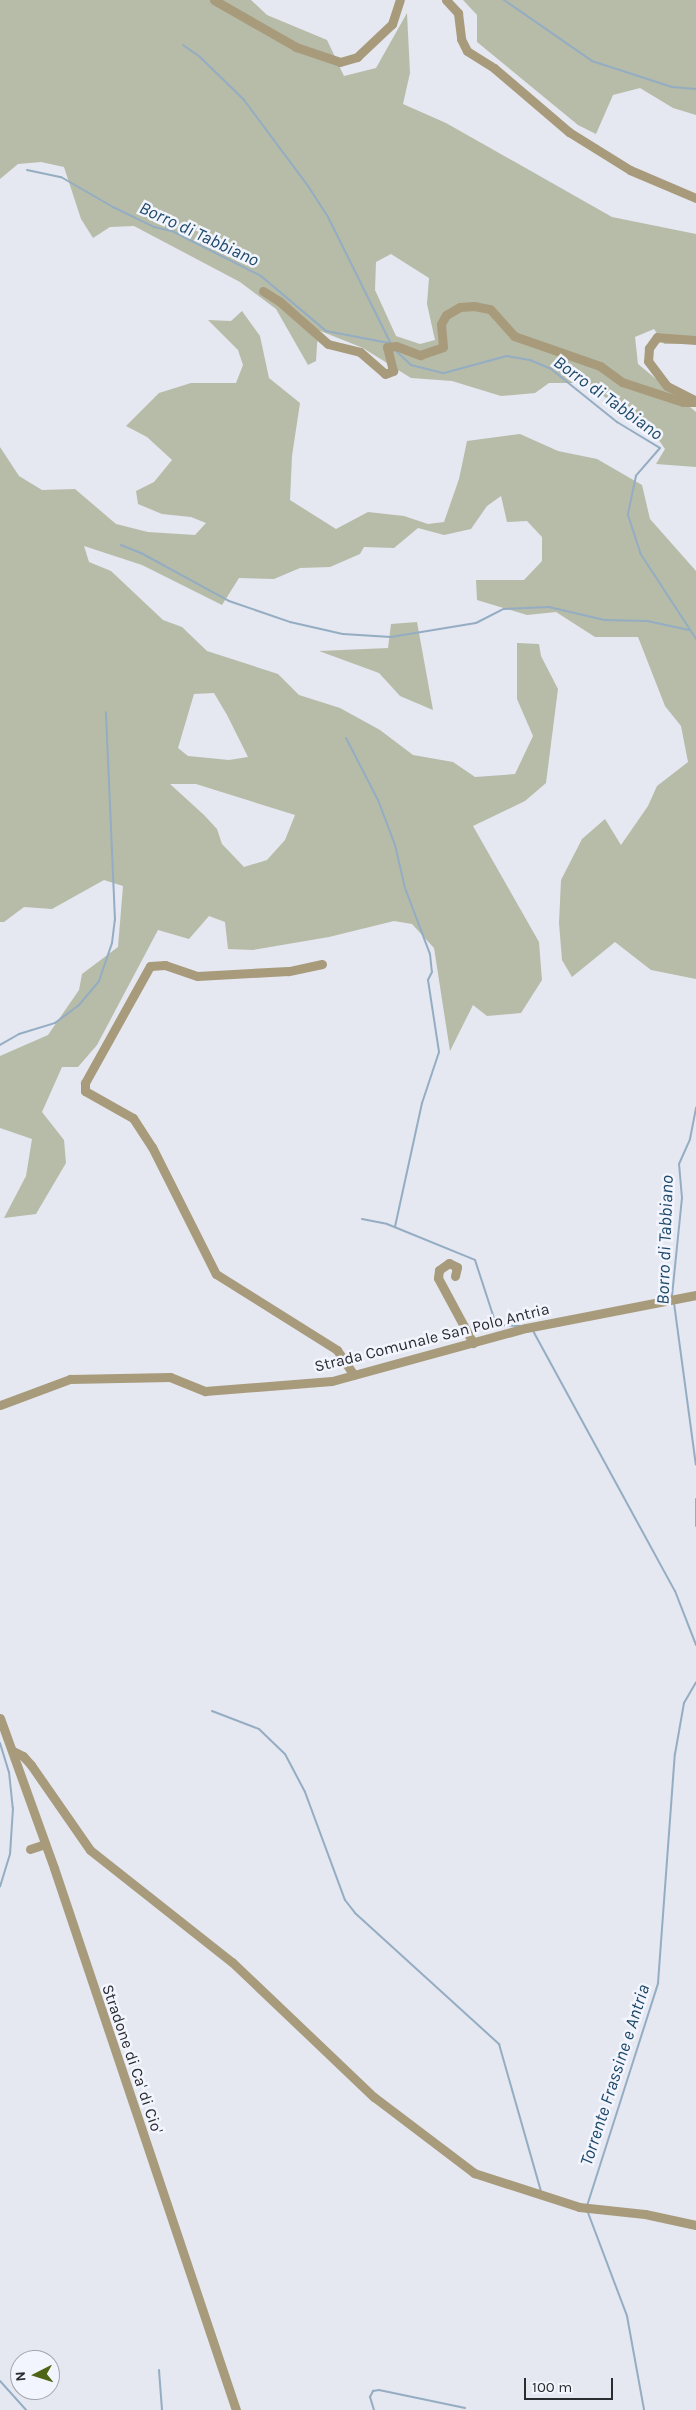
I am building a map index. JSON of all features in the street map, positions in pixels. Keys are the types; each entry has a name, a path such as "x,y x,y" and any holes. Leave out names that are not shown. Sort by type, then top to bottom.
{"street":[{"path":"214,0 296,47 340,62 357,57 392,24 400,0"},
{"path":"446,0 458,13 462,39 467,51 523,92 568,132 630,170 696,198"},
{"path":"263,291 279,301 328,344 360,352 385,374 393,371 387,347 396,346 420,355 443,347 441,324 446,315 460,307 474,306 490,309 514,336 600,366 622,382 683,402 696,402"},
{"path":"696,340 657,337 650,348 648,361 667,386 696,402"},
{"path":"322,964 288,970 197,976 165,965 150,966 85,1083 85,1092 133,1118 152,1147 216,1274 337,1350 354,1375"},
{"path":"456,1276 457,1267 448,1263 439,1270 438,1278 473,1343"},
{"name":"Strada Comunale San Polo Antria","path":"0,1405 70,1379 170,1377 205,1391 281,1387 354,1375 526,1328 696,1295"},
{"name":"Stradone di Ca' di Cio'","path":"0,1718 45,1844 236,2410"},
{"path":"13,1751 31,1765 90,1850 232,1962 374,2097 474,2173 579,2208 646,2214 696,2225"},
{"path":"30,1849 45,1844"}],"green space":[{"path":"0,0 251,0 267,15 327,40 344,76 376,68 407,13 410,73 403,104 446,123 612,217 696,234 696,344 664,344 654,329 635,337 638,364 696,412 696,467 656,464 665,449 658,439 587,383 549,383 535,393 501,396 452,381 411,378 363,348 318,330 316,361 308,365 276,309 240,282 134,226 110,227 93,238 81,219 64,167 41,162 18,164 0,179","holes":["391,254 429,278 427,304 435,340 420,344 396,336 375,290 376,262"]},
{"path":"463,0 696,0 696,115 673,108 640,88 613,95 596,134 578,125 477,42 477,15"},
{"path":"242,311 260,336 269,378 300,403 292,456 290,500 336,529 368,512 404,516 428,524 444,522 459,479 467,441 520,434 558,451 597,459 642,485 650,519 696,571 696,979 651,970 615,942 572,977 562,960 559,923 561,880 582,839 605,819 621,845 648,806 657,786 688,762 681,726 665,706 638,637 595,637 556,612 527,615 477,600 476,580 524,580 542,561 542,537 527,521 507,522 501,496 487,506 471,529 444,535 418,528 394,548 364,547 360,554 330,567 300,568 274,579 239,578 222,605 142,565 84,546 89,562 111,571 163,620 182,627 207,651 278,674 299,695 340,708 380,730 413,755 453,762 475,777 515,774 533,736 517,699 517,643 539,644 541,656 558,689 546,783 525,801 473,826 539,942 542,980 521,1013 487,1016 473,1005 450,1051 434,948 412,924 394,921 329,937 253,950 228,949 225,922 209,916 189,939 158,930 97,1045 78,1067 62,1067 42,1112 64,1140 66,1163 36,1214 4,1218 26,1176 32,1139 0,1128 0,1056 48,1035 79,990 82,974 118,947 123,886 104,880 52,909 24,907 4,922 0,922 0,447 19,476 42,490 75,489 116,524 148,532 195,535 206,523 191,517 162,514 138,504 136,491 154,482 172,460 147,437 126,426 159,393 191,383 236,383 243,365 238,350 208,320 231,321","holes":["214,693 227,715 248,757 229,760 188,756 178,748 194,694","170,784 196,784 295,815 285,840 267,860 244,867 222,844 217,829"]},
{"path":"417,622 433,710 400,696 379,673 319,651 388,648 391,624"}],"waterway":[{"path":"504,0 592,61 672,87 696,89"},
{"path":"183,45 200,57 244,100 308,186 328,217 391,344"},
{"name":"Borro di Tabbiano","path":"27,170 61,177 113,207 154,227 172,231 261,276 326,331 389,343"},
{"name":"Borro di Tabbiano","path":"395,350 411,365 444,373 507,356 530,360 551,369 617,422 660,448 636,476 628,515 640,553 696,639"},
{"path":"121,545 141,553 229,601 290,622 343,634 391,637 476,623 504,609 549,607 605,620 647,621 689,630"},
{"path":"0,1045 19,1034 55,1023 79,1005 99,981 112,943 115,920 106,712"},
{"path":"346,738 378,800 395,845 405,888 430,954 432,972 428,980 439,1052 422,1103 395,1227"},
{"name":"Borro di Tabbiano","path":"672,1296 682,1198 679,1164 690,1139 696,1108"},
{"path":"362,1219 387,1224 475,1260 494,1318 499,1325 520,1326"},
{"name":"Borro di Tabbiano","path":"674,1303 696,1465"},
{"path":"532,1329 675,1591 696,1645"},
{"name":"Borro di Tabbiano","path":"696,1499 696,1526"},
{"name":"Torrente Frassine e Antria","path":"587,2206 658,1983 675,1754 684,1703 696,1682"},
{"path":"212,1711 259,1729 285,1754 305,1792 345,1900 355,1913 499,2044 541,2191"},
{"path":"0,1743 9,1772 13,1808 10,1854 0,1886"},
{"name":"Torrente Frassine e Antria","path":"587,2210 627,2316 644,2410"},
{"path":"159,2370 162,2410"},
{"path":"0,2381 26,2410"},
{"path":"374,2410 370,2397 373,2391 379,2390 465,2408"}]}
